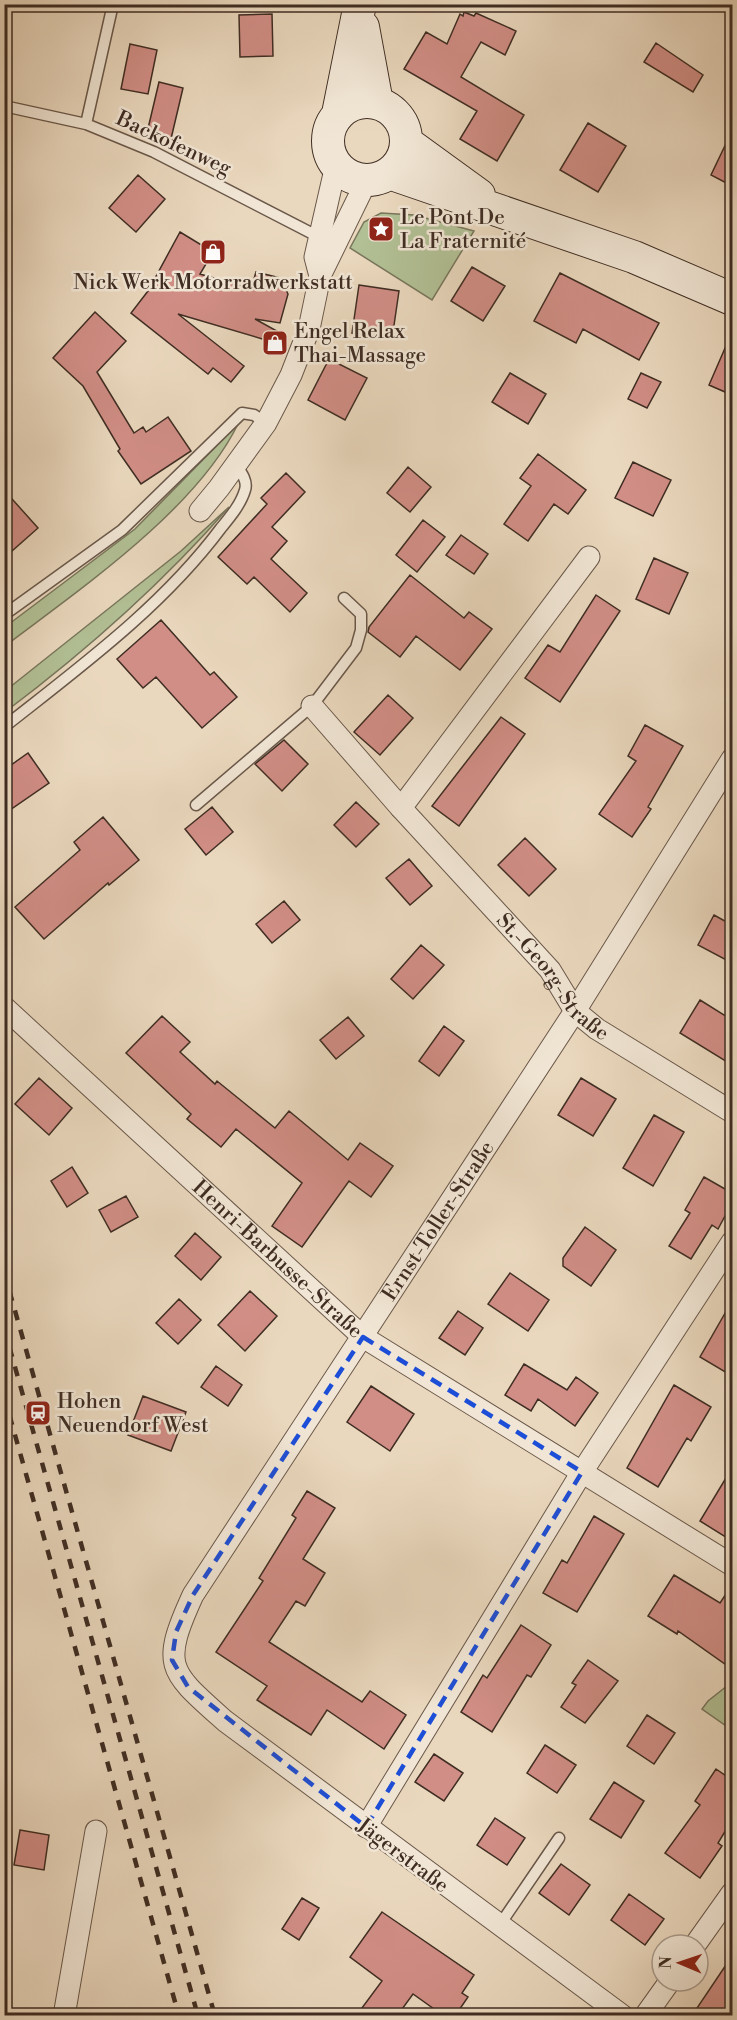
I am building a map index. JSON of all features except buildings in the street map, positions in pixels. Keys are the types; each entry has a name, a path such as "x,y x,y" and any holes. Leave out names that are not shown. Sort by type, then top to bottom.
{"main road":[{"path":"360,4 368,66 377,103"},
{"path":"360,4 338,114 328,134 330,156 345,173 378,177 424,187 502,211 634,257 732,299"},
{"path":"338,114 350,106 363,102 377,103 398,118 406,142 502,211"},
{"path":"378,177 398,165 406,142"}],"street":[{"path":"320,276 312,234 336,165"},
{"path":"200,511 266,423 291,375 309,329 320,276 378,177"},
{"path":"401,808 589,557"},
{"name":"St.-Georg-Straße","path":"312,706 401,808 550,970 575,1011 597,1029 732,1112"},
{"name":"Ernst-Toller-Straße","path":"188,1687 172,1660 176,1632 193,1595 575,1011 732,759"},
{"name":"Henri-Barbusse-Straße","path":"4,1007 363,1337 732,1565"},
{"path":"366,1827 582,1472 732,1242"},
{"name":"Jägerstraße","path":"188,1687 225,1721 623,2016"},
{"path":"64,2016 96,1831"},
{"path":"704,1933 732,1893"},
{"path":"645,2016 661,1993"}],"lane":[{"path":"86,124 113,4"},
{"name":"Backofenweg","path":"4,106 86,124 154,152 312,234"},
{"path":"4,615 122,530 242,413 254,415 266,423"},
{"path":"4,727 131,624 202,554 235,509 246,488 244,478 236,465"},
{"path":"196,805 312,706 356,648 361,630 361,614 344,598"},
{"path":"499,1926 559,1839"}],"highlighted area":[{"path":"363,1337 582,1472 366,1827 188,1687 172,1660 176,1632 193,1595"}],"green space":[{"path":"381,213 414,215 474,231 432,300 350,248 364,222"},
{"path":"238,424 219,456 166,517 101,573 5,646 5,627 135,529"},
{"path":"229,507 177,563 122,616 5,712 5,691 181,551"},
{"path":"732,1682 732,1730 702,1709 708,1701"}],"railway":[{"path":"4,1272 215,2016"},
{"path":"4,1328 198,2016"},
{"path":"4,1396 179,2016"}],"place":[{"name":"Le Pont De La Fraternité","path":"381,229"},
{"name":"Nick Werk Motorradwerkstatt","path":"213,252"},
{"name":"Engel Relax Thai-Massage","path":"275,343"},
{"name":"Hohen Neuendorf West","path":"38,1413"}]}
